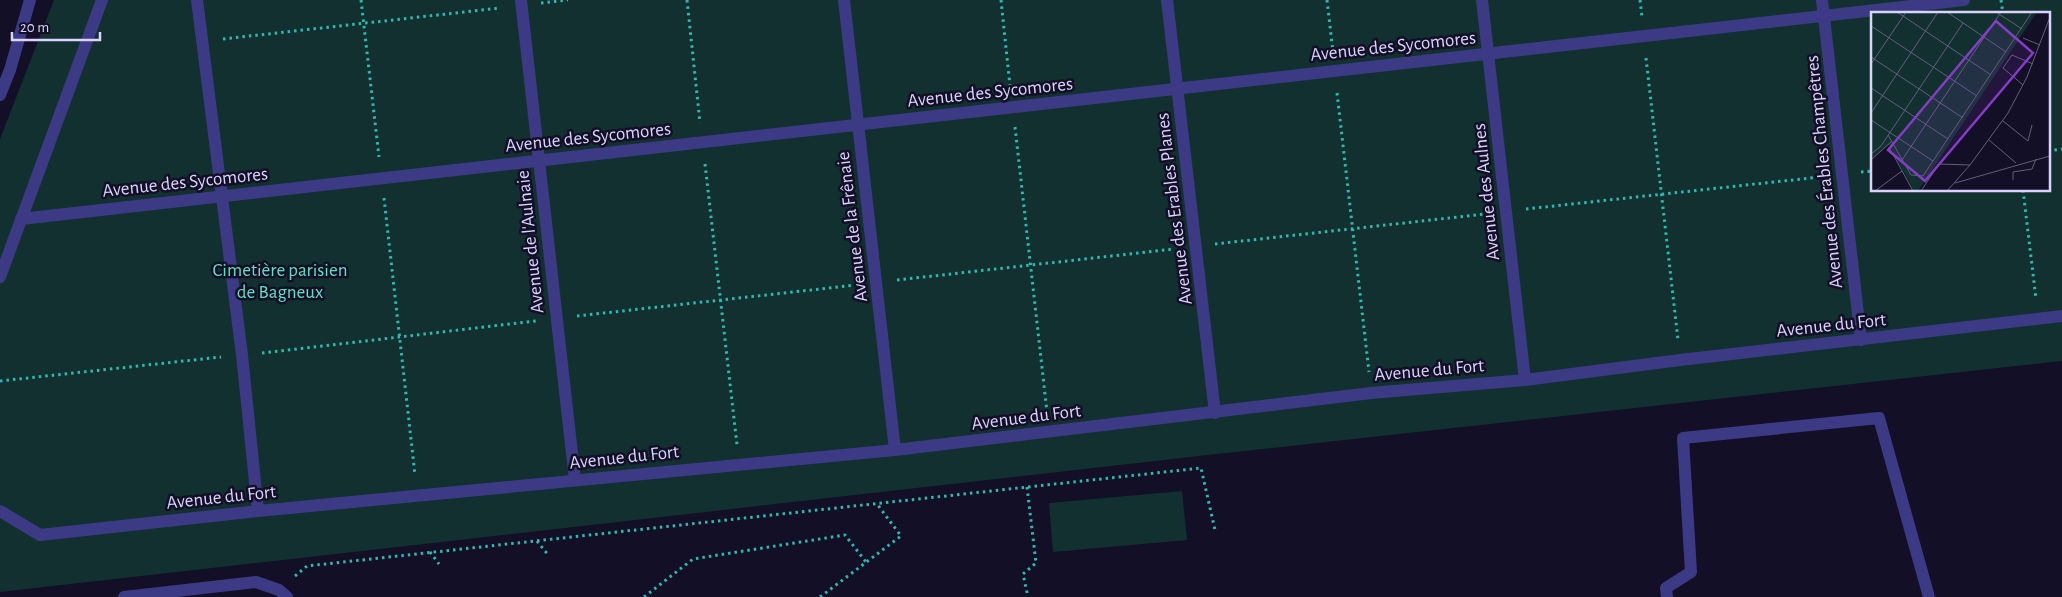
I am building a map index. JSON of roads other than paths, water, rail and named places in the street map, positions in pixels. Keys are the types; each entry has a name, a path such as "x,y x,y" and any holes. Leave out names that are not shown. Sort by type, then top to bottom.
{"street":[{"path":"0,95 10,70 30,0"},
{"path":"0,277 102,0"},
{"path":"197,0 220,196 242,355 258,511"},
{"name":"Avenue de la Frênaie","path":"844,0 895,450"},
{"name":"Avenue des Erables Planes","path":"1167,0 1215,413"},
{"name":"Avenue des Aulnes","path":"1482,0 1525,380"},
{"name":"Avenue des Érables Champêtres","path":"1822,0 1861,340"},
{"name":"Avenue des Sycomores","path":"21,219 1964,0"},
{"name":"Avenue de l'Aulnaie","path":"521,3 575,480"},
{"name":"Avenue du Fort","path":"0,511 40,535 258,511 895,450 1372,393 1525,380 1680,360 2062,316"},
{"path":"1667,597 1666,588 1691,572 1683,438 1879,418 1929,597"},
{"path":"124,597 256,582 283,593"}],"park label":[{"name":"Cimetière parisien de Bagneux","path":"280,280"}]}
